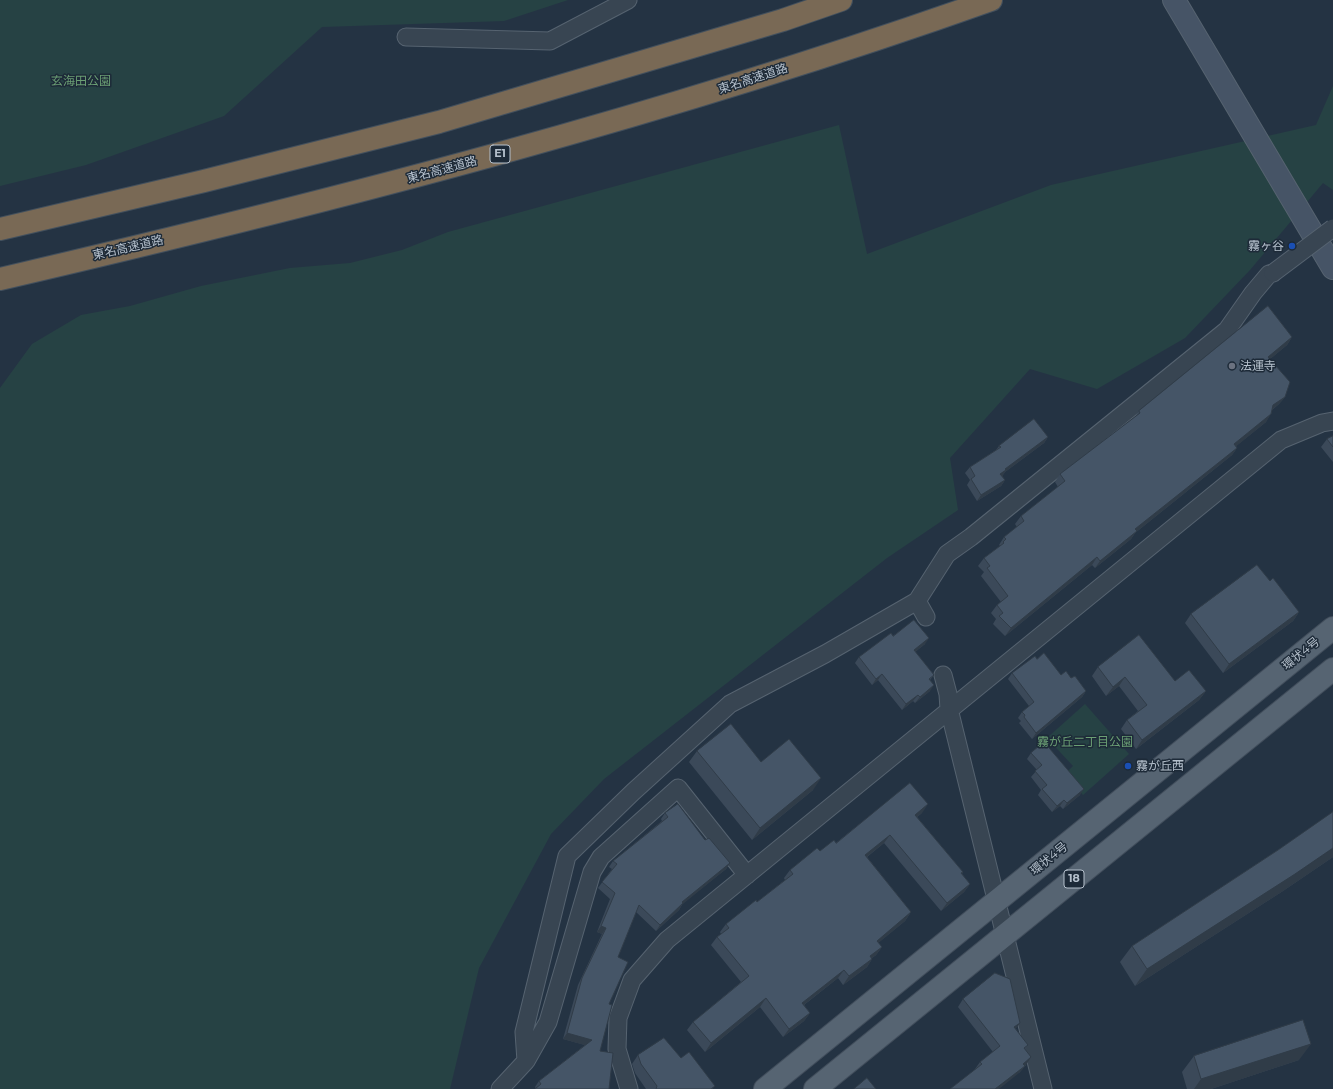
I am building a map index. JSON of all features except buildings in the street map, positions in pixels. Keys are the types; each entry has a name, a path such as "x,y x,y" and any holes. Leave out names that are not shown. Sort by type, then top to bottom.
{"highway":[{"path":"0,228 204,181 439,122 783,20 841,0"},
{"name":"東名高速道路","path":"0,279 296,208 501,154 729,87 904,31 991,0"}],"main road":[{"name":"環状4号","path":"765,1089 1333,628"},
{"name":"18","path":"815,1089 1333,670"}],"street":[{"path":"406,38 550,41 628,0"},
{"path":"1174,0 1333,268"},
{"path":"526,1061 524,1032 568,856 634,792 730,704 825,654 917,601 947,554 971,537 1227,330 1253,293 1269,274 1273,273 1333,228"},
{"path":"629,1089 617,1049 618,1018 632,980 667,940 1281,440 1322,423 1333,421"},
{"path":"917,601 926,617"},
{"path":"943,675 948,694 949,709 998,899 1043,1089"},
{"path":"500,1089 526,1061 548,1022 592,872 601,857 678,788 747,875"}],"green space":[{"name":"玄海田公園","path":"0,0 568,0 504,21 322,27 224,116 86,165 0,186"},
{"path":"1333,86 1333,190 1323,183 1250,270 1185,338 1097,389 1030,369 950,458 958,510 887,558 604,779 551,834 479,968 450,1089 0,1089 0,388 32,344 81,315 130,306 201,286 290,268 350,263 402,250 448,232 839,125 867,254 1051,185 1316,125"},
{"name":"霧が丘二丁目公園","path":"1085,704 1129,754 1083,795 1065,774 1073,766 1047,738"}],"place":[{"name":"霧ヶ谷","path":"1292,246"},
{"name":"法運寺","path":"1232,366"},
{"name":"霧が丘西","path":"1128,766"}]}
